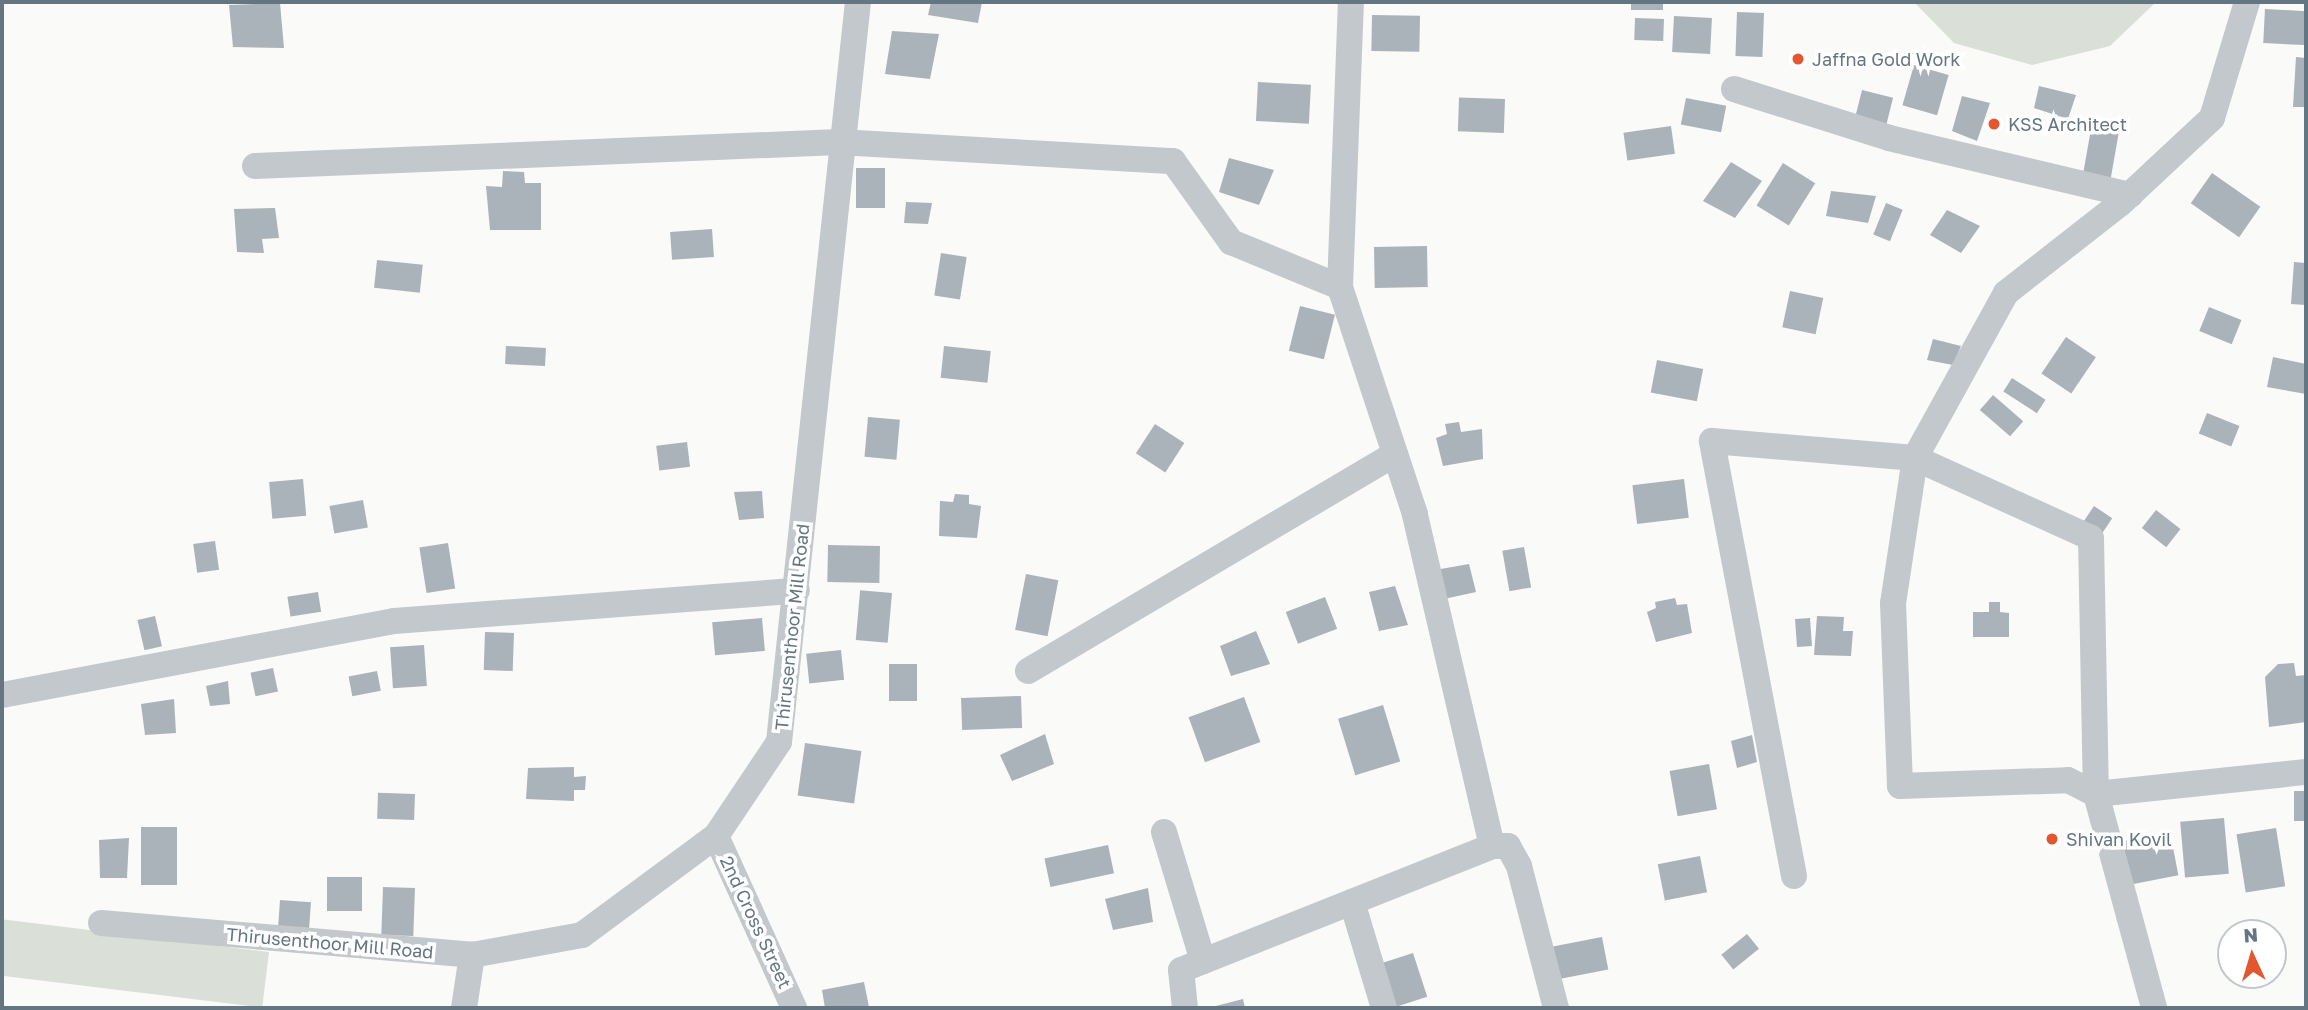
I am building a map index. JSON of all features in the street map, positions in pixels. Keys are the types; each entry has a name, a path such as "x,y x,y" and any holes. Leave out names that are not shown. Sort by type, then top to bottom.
{"street":[{"name":"Thirusenthoor Mill Road","path":"101,923 472,955 582,935 716,836 779,742 797,592 839,142 858,2"},
{"path":"1352,2 1340,287 1415,514 1492,846"},
{"path":"2247,2 2212,118 2130,195 2006,292 1915,458 1893,603 1900,786 2068,780 2096,794 2306,772"},
{"path":"1734,89 1889,138 2130,195"},
{"path":"255,166 839,142 1173,161 1231,242 1340,287"},
{"path":"1794,876 1712,441 1915,458 2091,538 2096,794 2154,1008"},
{"path":"1028,671 1395,454"},
{"path":"2,695 394,621 797,592"},
{"path":"1164,832 1203,961"},
{"name":"2nd Cross Street","path":"716,836 794,1008"},
{"path":"1185,1008 1181,970 1492,846 1508,846 1520,866 1556,1008"},
{"path":"1352,902 1384,1008"},
{"path":"464,1008 472,955"}],"shaded area":[{"path":"1914,2 2156,2 2110,46 2032,65 1954,43"},
{"path":"4,919 269,952 262,1008 2,976"}],"building":[{"path":"931,2 982,2 978,23 928,15"},
{"path":"1631,2 1663,2 1663,10 1631,10"},
{"path":"280,3 284,48 233,47 229,5"},
{"path":"2265,9 2306,11 2304,45 2263,43"},
{"path":"1737,12 1764,13 1762,57 1735,56"},
{"path":"1372,15 1420,16 1419,52 1371,51"},
{"path":"1674,16 1712,18 1710,54 1672,52"},
{"path":"1635,18 1664,19 1663,41 1634,40"},
{"path":"892,31 939,34 930,79 885,74"},
{"path":"2296,57 2306,58 2306,107 2293,107"},
{"path":"1914,65 1949,75 1937,115 1902,105"},
{"path":"1258,82 1311,85 1309,124 1256,121"},
{"path":"2039,86 2076,95 2068,119 2034,108"},
{"path":"1862,90 1893,98 1887,124 1855,116"},
{"path":"1962,96 1990,103 1977,141 1952,131"},
{"path":"1459,97 1505,99 1504,133 1458,131"},
{"path":"1686,98 1726,106 1721,132 1681,125"},
{"path":"1671,126 1675,154 1627,160 1623,133"},
{"path":"2091,129 2119,134 2111,178 2083,173"},
{"path":"1229,158 1274,170 1259,205 1219,192"},
{"path":"1731,162 1762,181 1735,218 1703,201"},
{"path":"1783,163 1815,183 1789,226 1757,205"},
{"path":"856,168 885,168 885,208 856,208"},
{"path":"503,171 524,172 525,183 541,183 541,230 490,230 486,186 502,187"},
{"path":"2212,173 2260,207 2239,237 2191,203"},
{"path":"1831,191 1876,196 1868,223 1826,216"},
{"path":"906,202 932,203 928,224 904,223"},
{"path":"1886,203 1903,210 1890,241 1873,235"},
{"path":"275,208 279,238 262,239 264,253 237,252 234,209"},
{"path":"1947,210 1980,226 1961,253 1930,235"},
{"path":"712,229 714,257 672,260 670,232"},
{"path":"1427,246 1428,287 1375,288 1374,247"},
{"path":"941,253 967,257 960,300 934,295"},
{"path":"377,260 423,265 420,293 374,288"},
{"path":"2294,262 2306,263 2306,305 2291,304"},
{"path":"1790,291 1823,298 1816,334 1782,327"},
{"path":"1300,306 1335,315 1324,359 1289,351"},
{"path":"2209,307 2241,320 2232,344 2199,331"},
{"path":"2066,337 2096,357 2071,394 2041,373"},
{"path":"1933,339 1961,346 1953,365 1927,360"},
{"path":"506,346 546,348 545,366 505,364"},
{"path":"944,346 991,351 987,383 941,378"},
{"path":"2273,357 2306,364 2306,394 2267,387"},
{"path":"1657,360 1703,369 1697,401 1651,392"},
{"path":"2012,378 2046,400 2037,413 2003,391"},
{"path":"1993,395 2023,421 2010,436 1980,410"},
{"path":"2207,413 2239,426 2231,447 2199,433"},
{"path":"868,417 900,420 896,460 865,457"},
{"path":"1459,422 1461,432 1482,429 1483,459 1443,466 1436,438 1447,434 1445,424"},
{"path":"1155,424 1184,443 1165,472 1136,453"},
{"path":"687,442 690,467 659,471 656,446"},
{"path":"303,479 306,516 272,519 269,482"},
{"path":"1684,479 1689,518 1637,524 1632,485"},
{"path":"762,491 764,518 739,520 734,492"},
{"path":"955,494 969,495 969,504 981,506 977,538 939,536 940,501 953,502"},
{"path":"363,500 368,528 334,533 330,506"},
{"path":"2094,506 2112,518 2100,537 2082,524"},
{"path":"2156,510 2180,529 2166,547 2142,528"},
{"path":"215,541 219,570 197,573 193,544"},
{"path":"448,543 455,588 427,593 419,548"},
{"path":"828,545 880,546 879,583 827,582"},
{"path":"1524,547 1531,587 1509,591 1502,551"},
{"path":"1469,564 1476,592 1444,599 1435,570"},
{"path":"1026,574 1058,580 1048,636 1015,630"},
{"path":"1395,586 1408,625 1379,631 1369,592"},
{"path":"860,590 892,593 888,643 856,640"},
{"path":"318,592 321,612 291,617 287,597"},
{"path":"1325,597 1337,629 1298,644 1286,612"},
{"path":"1675,598 1677,605 1687,604 1692,633 1656,642 1647,612 1656,608 1655,602"},
{"path":"1989,602 2000,602 2000,612 2009,613 2009,637 1973,637 1973,612 1989,612"},
{"path":"155,616 162,646 144,650 137,620"},
{"path":"1817,616 1844,617 1843,631 1853,631 1851,656 1814,655"},
{"path":"762,618 765,651 715,655 712,622"},
{"path":"1810,618 1812,646 1797,647 1795,619"},
{"path":"1256,631 1270,664 1231,676 1220,646"},
{"path":"485,632 514,633 513,671 484,670"},
{"path":"424,645 427,686 393,688 390,647"},
{"path":"841,650 844,680 809,683 806,654"},
{"path":"2294,663 2296,676 2306,675 2306,722 2269,727 2265,677 2278,664"},
{"path":"889,664 917,664 917,701 889,701"},
{"path":"273,668 278,691 255,696 251,673"},
{"path":"377,671 381,691 352,696 349,677"},
{"path":"228,681 230,704 210,706 206,686"},
{"path":"1021,696 1022,728 962,730 961,698"},
{"path":"1244,697 1260,742 1205,762 1189,717"},
{"path":"174,699 176,733 145,735 141,704"},
{"path":"1383,705 1400,761 1355,775 1338,719"},
{"path":"1045,734 1054,764 1012,781 1000,755"},
{"path":"1752,735 1757,762 1737,768 1731,741"},
{"path":"805,743 861,751 854,803 798,795"},
{"path":"1709,764 1717,809 1678,816 1670,771"},
{"path":"574,767 574,777 586,776 585,790 574,790 574,801 526,799 528,768"},
{"path":"2294,791 2306,791 2306,821 2294,821"},
{"path":"378,793 415,794 414,820 377,819"},
{"path":"2224,818 2229,874 2185,878 2180,822"},
{"path":"141,827 177,827 177,885 141,885"},
{"path":"2276,828 2285,886 2246,893 2236,834"},
{"path":"2170,832 2178,875 2124,886 2116,842"},
{"path":"129,838 127,878 100,878 99,840"},
{"path":"1108,845 1114,873 1050,887 1044,859"},
{"path":"1700,856 1707,892 1665,901 1658,864"},
{"path":"327,877 362,877 362,911 327,911"},
{"path":"383,887 415,888 413,936 381,935"},
{"path":"1148,888 1153,922 1113,930 1105,899"},
{"path":"280,900 311,902 309,928 278,926"},
{"path":"1747,934 1759,949 1733,970 1721,955"},
{"path":"1602,937 1608,969 1559,979 1553,947"},
{"path":"1413,953 1427,997 1390,1008 1376,965"},
{"path":"864,982 869,1007 825,1008 822,990"},
{"path":"1243,999 1245,1008 1212,1008 1212,1007"}],"place":[{"name":"Jaffna Gold Work","path":"1798,59"},
{"name":"KSS Architect","path":"1994,124"},
{"name":"Shivan Kovil","path":"2052,839"}]}
